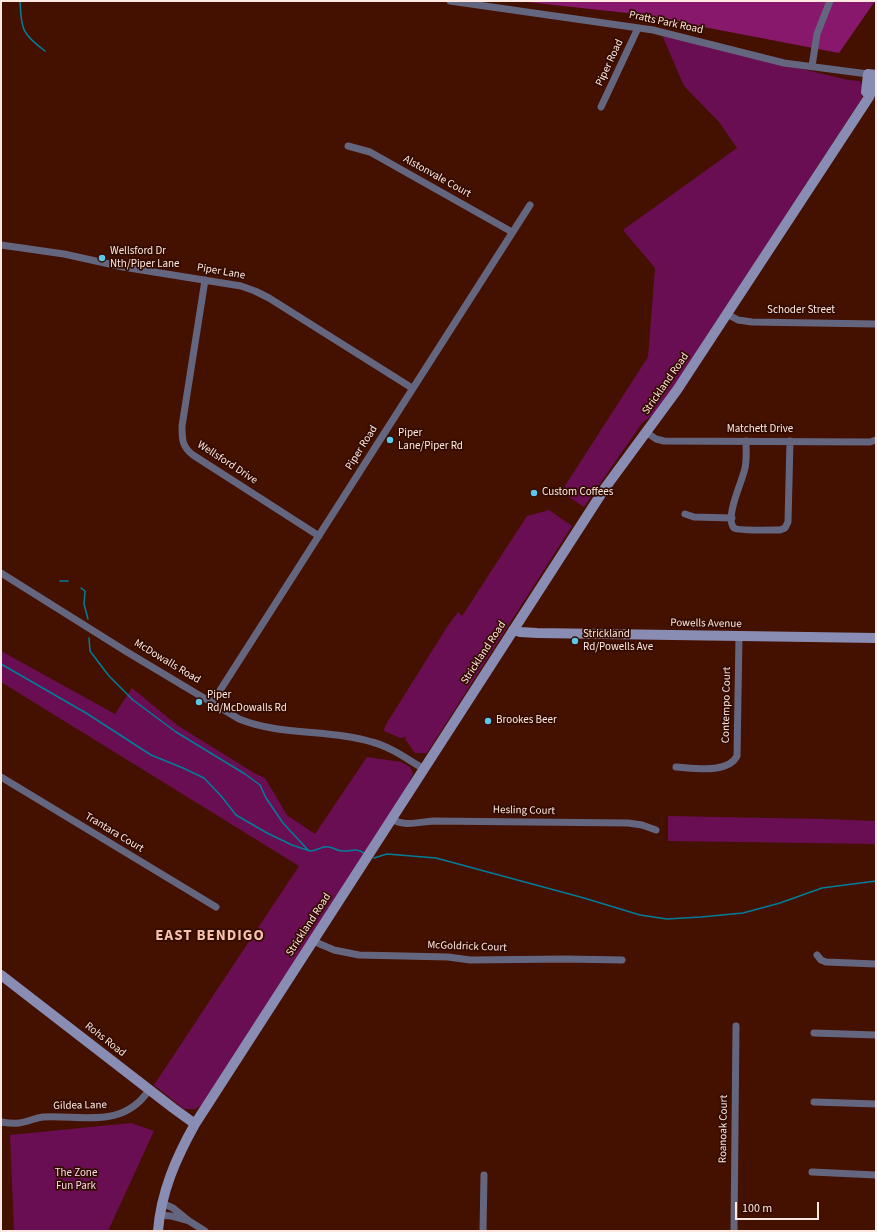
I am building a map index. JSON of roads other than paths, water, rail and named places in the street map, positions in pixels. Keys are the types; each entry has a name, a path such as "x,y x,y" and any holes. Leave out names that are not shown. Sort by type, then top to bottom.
{"main road":[{"name":"Strickland Road","path":"158,1231 159,1215 162,1203 176,1159 195,1124 605,488 677,390 863,104 866,90 873,75"},
{"name":"Powells Avenue","path":"513,630 537,634 876,638"},
{"name":"Rohs Road","path":"1,975 195,1124"}],"street":[{"name":"Pratts Park Road","path":"450,1 653,30 784,63 873,75"},
{"path":"812,66 817,34 830,1"},
{"name":"Piper Road","path":"601,107 638,28"},
{"name":"Alstonvale Court","path":"348,146 370,152 512,232"},
{"name":"Piper Road","path":"212,703 530,205"},
{"name":"Piper Lane","path":"1,244 64,254 117,266 241,286 263,294 412,388"},
{"name":"Wellsford Drive","path":"205,280 182,426 182,442 193,455 319,536"},
{"name":"Schoder Street","path":"727,314 734,318 752,322 876,324"},
{"name":"Matchett Drive","path":"646,432 656,439 664,441 870,442 876,440"},
{"path":"746,441 745,467 735,499 732,518 733,527 738,529 780,530 785,528 788,522 790,441"},
{"path":"685,514 694,517 732,518"},
{"name":"McDowalls Road","path":"1,573 232,716 254,724 277,729 350,737 372,741 393,750 424,769"},
{"name":"Contempo Court","path":"676,767 721,768 732,763 737,756 739,636"},
{"name":"Trantara Court","path":"1,777 216,907"},
{"name":"Hesling Court","path":"392,819 396,822 407,824 433,821 628,823 642,825 656,830"},
{"name":"McGoldrick Court","path":"313,941 334,950 359,955 448,957 470,960 622,960"},
{"path":"817,955 821,960 826,962 876,964"},
{"name":"Roanoak Court","path":"734,1231 736,1026"},
{"path":"814,1033 876,1035"},
{"name":"Gildea Lane","path":"1,1122 19,1123 41,1118 111,1117 133,1108 149,1090"},
{"path":"814,1102 876,1104"},
{"path":"812,1172 876,1175"},
{"path":"483,1231 484,1175"},
{"path":"162,1203 173,1208 189,1221 205,1231"},
{"path":"159,1215 174,1216 189,1221"}],"waterway":[{"path":"20,1 21,18 24,30 27,35 45,51"},
{"path":"60,581 68,581"},
{"path":"81,588 85,591 84,604 88,619"},
{"path":"89,638 90,651 109,676 133,700 176,732 245,774 260,785 266,798 283,823 309,851 324,847 331,847 340,851 355,850 364,853"},
{"path":"1,664 86,713 151,755 204,778 236,815 267,833 292,845 307,850"},
{"path":"374,858 387,854 436,858 584,898 640,915 667,919 743,913 780,903 822,888 876,881"}],"place":[{"name":"Wellsford Dr Nth/Piper Lane","path":"102,258"},
{"name":"Piper Lane/Piper Rd","path":"390,440"},
{"name":"Custom Coffees","path":"534,493"},
{"name":"Strickland Rd/Powells Ave","path":"575,641"},
{"name":"Piper Rd/McDowalls Rd","path":"199,702"},
{"name":"Brookes Beer","path":"488,721"}],"district":[{"name":"EAST BENDIGO","path":"210,937"}],"park label":[{"name":"The Zone Fun Park","path":"76,1180"}]}
